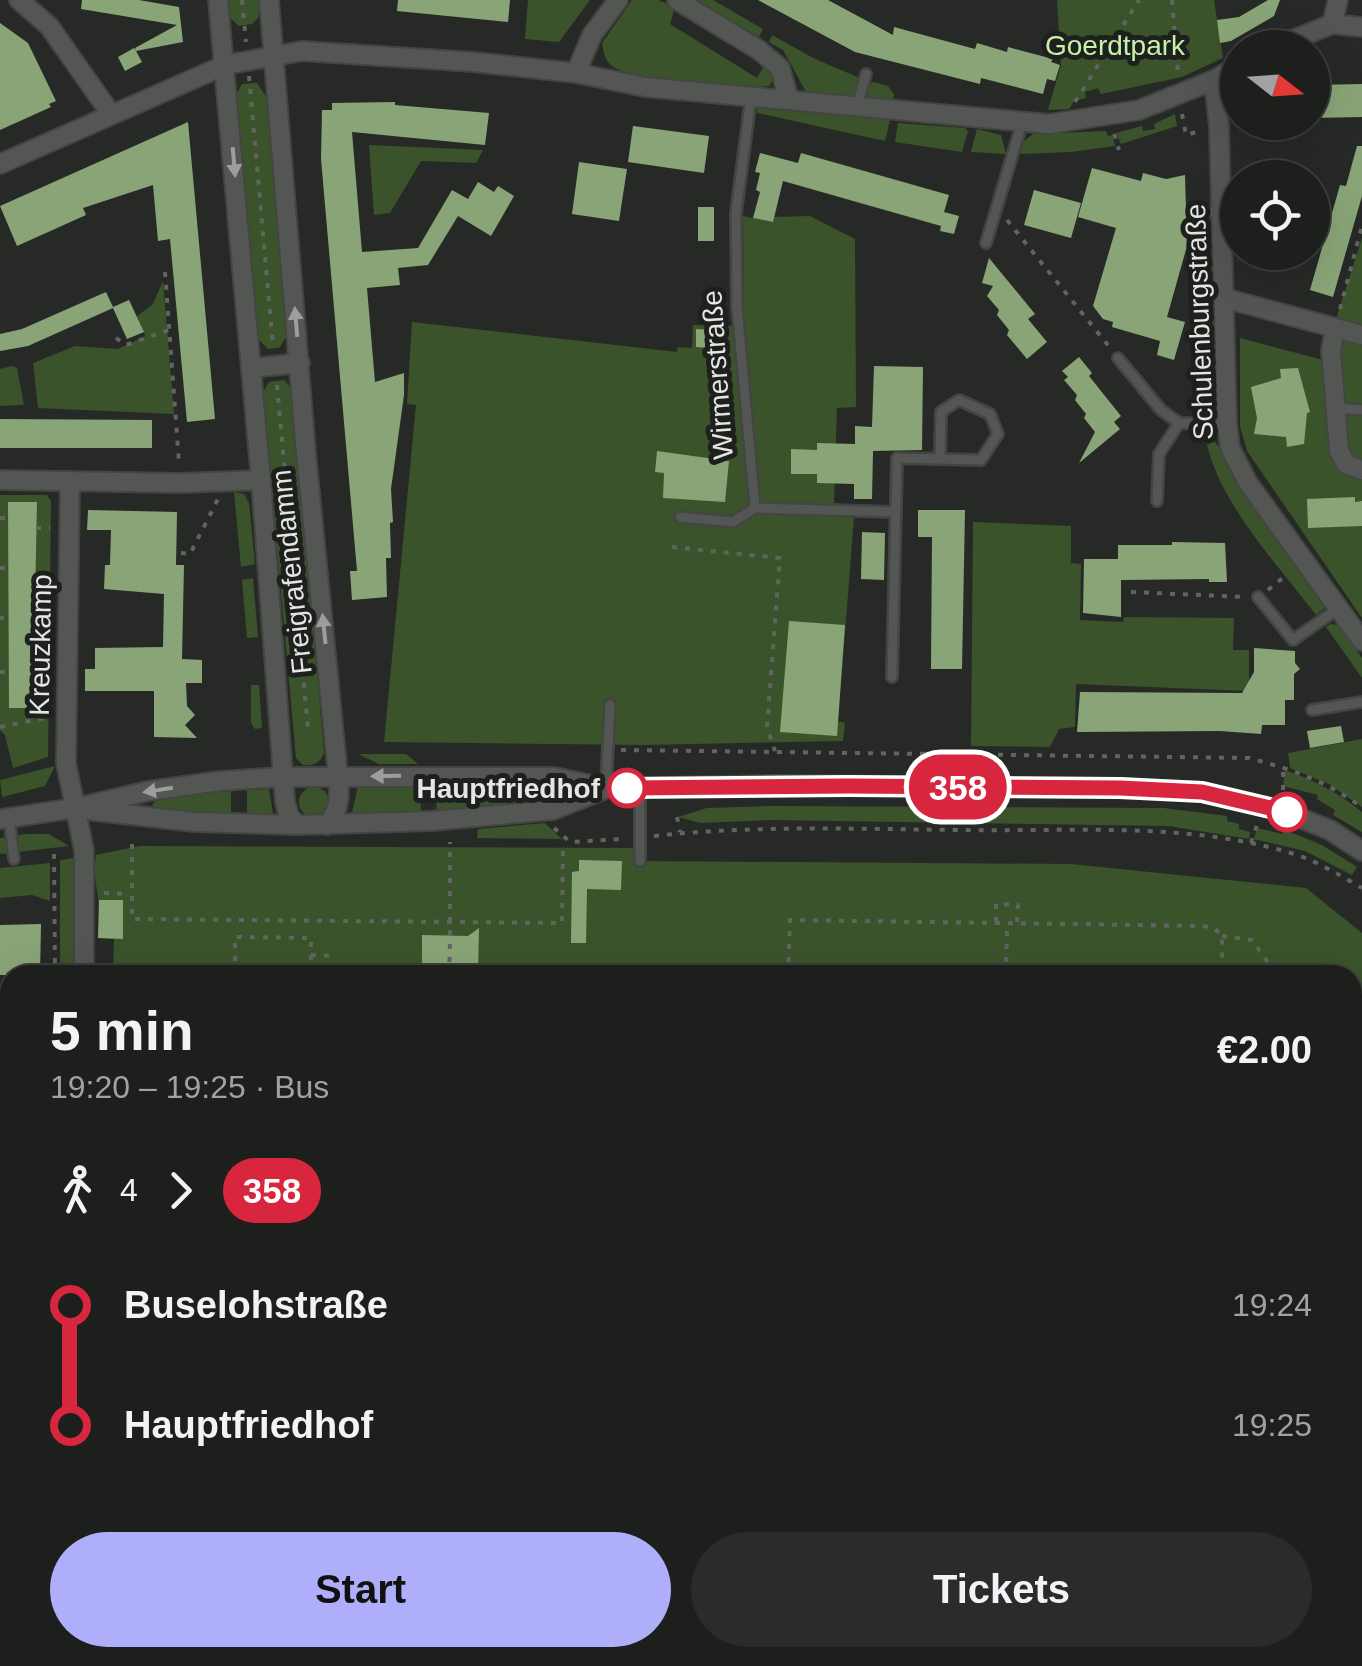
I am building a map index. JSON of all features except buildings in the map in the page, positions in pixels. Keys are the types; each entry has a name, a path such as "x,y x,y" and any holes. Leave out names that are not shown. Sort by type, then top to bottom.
{"street":[{"path":"19,0 49,26 111,114"},
{"name":"Freigrafendamm","path":"218,0 261,480 284,802 297,825"},
{"name":"Freigrafendamm","path":"268,0 340,798 336,813 327,824"},
{"path":"576,73 592,35 618,0"},
{"path":"677,0 759,50 780,68 790,100"},
{"path":"1332,24 1338,0"},
{"path":"1317,30 1332,24 1362,27"},
{"path":"0,164 225,65 302,51 576,73 645,88 1022,123 1073,122 1139,110 1220,76"},
{"name":"Schulenburgstraße","path":"1214,80 1220,178"},
{"name":"Schulenburgstraße","path":"1223,270 1226,424 1230,448 1248,483 1362,641"},
{"path":"1224,298 1362,335"},
{"path":"1334,328 1331,351 1339,451 1346,464 1362,470"},
{"path":"251,368 300,363"},
{"path":"0,480 261,480"},
{"name":"Kreuzkamp","path":"70,481 66,763 84,863 84,965"},
{"path":"4,818 220,781 338,776 554,778 606,788 848,786 1202,792 1287,812 1330,830 1362,851"},
{"path":"76,808 195,822 297,825 431,821 554,810 606,788"}],"lane":[{"path":"857,106 866,74"},
{"name":"Wirmerstraße","path":"750,97 736,213 737,307 755,508"},
{"path":"986,244 1022,123"},
{"path":"1196,214 1220,211"},
{"path":"1118,358 1161,410 1179,423 1226,424"},
{"path":"892,678 897,458 981,460 998,434 990,414 959,400 941,412 940,458"},
{"path":"1336,408 1362,410"},
{"path":"1158,501 1158,454 1179,423"},
{"path":"680,517 733,522 755,508 896,512"},
{"path":"1258,597 1293,640 1340,608"},
{"path":"1312,710 1362,702"},
{"path":"606,788 610,706"},
{"path":"640,787 640,861"},
{"path":"4,818 14,860"}],"path":[{"path":"1073,122 1073,105 1139,0"},
{"path":"1172,0 1181,94"},
{"path":"1114,134 1120,150"},
{"path":"994,214 1004,216 1118,358"},
{"path":"1334,328 1362,226"},
{"path":"165,272 180,482"},
{"path":"116,338 126,345 168,330"},
{"path":"181,553 190,554 217,501"},
{"path":"672,547 780,558 766,727 775,751"},
{"path":"1131,592 1258,597"},
{"path":"0,727 66,716"},
{"path":"606,750 1249,758 1329,784 1362,808"},
{"path":"658,758 667,750"},
{"path":"1282,766 1280,790 1289,793"},
{"path":"676,817 680,833"},
{"path":"1251,843 1255,824 1265,827"},
{"path":"570,842 750,827 1149,832 1251,843 1325,866 1362,888"},
{"path":"449,965 450,842"},
{"path":"132,844 132,919 562,924 562,845"},
{"path":"54,854 55,965"},
{"path":"1355,884 1362,874"},
{"path":"100,893 132,894"},
{"path":"996,922 996,904 1018,905 1017,924"},
{"path":"788,965 790,920 1203,926 1214,928 1222,936 1252,940 1270,965"},
{"path":"1006,965 1007,924"},
{"path":"1222,936 1222,965"},
{"path":"235,965 235,937 311,938 310,965"},
{"path":"310,955 334,956"}],"green space":[{"path":"225,0 260,0 258,18 252,24 239,26 230,18"},
{"path":"528,0 590,0 559,42 525,39"},
{"path":"632,0 658,0 675,7 670,24 757,78 766,63 775,77 769,86 715,86 647,78 617,69 606,59 602,43"},
{"path":"695,0 713,0 763,29 759,37"},
{"name":"Goerdtpark","path":"1057,0 1214,0 1220,59 1182,77 1101,94 1098,88 1085,92 1086,98 1074,101 1069,109 1048,110 1061,65"},
{"path":"772,35 860,78 854,98 806,92 783,50 769,42"},
{"path":"873,82 888,86 894,94 893,101 864,99"},
{"path":"257,83 267,98 287,336 279,348 268,349 258,339 234,99 242,84"},
{"path":"757,108 890,120 885,141 757,113"},
{"path":"1175,114 1177,126 1121,144 1116,133 1142,126 1143,131 1155,129 1154,124"},
{"path":"898,123 968,131 962,152 895,142"},
{"path":"977,129 1001,135 1006,154 971,152"},
{"path":"1106,131 1108,136 1112,135 1115,146 1020,154 1023,142 1033,134"},
{"path":"369,145 483,150 476,163 421,161 390,213 374,215"},
{"path":"743,216 772,222 774,217 810,216 855,239 856,407 837,408 834,503 855,505 838,721 845,723 843,741 643,745 384,742 416,405 407,404 412,322 677,352 678,347 692,348 693,325 744,326"},
{"path":"1201,222 1206,223 1207,260 1214,261 1216,402 1206,415"},
{"path":"1362,238 1362,618 1247,451 1240,426 1240,338 1323,360"},
{"path":"163,281 174,414 38,408 33,363 75,346 118,349 145,336 137,316 153,304"},
{"path":"17,368 24,405 0,406 0,369"},
{"path":"284,380 292,389 324,753 318,761 307,765 296,758 263,392 269,382"},
{"path":"1205,434 1216,443 1326,607 1316,615 1234,506 1211,458"},
{"path":"234,492 244,494 249,503 255,564 241,567"},
{"path":"0,495 47,495 51,501 48,757 13,768 5,735 0,730"},
{"path":"973,522 1071,526 1071,563 1081,564 1080,620 1234,618 1233,650 1249,650 1249,691 1076,684 1075,727 1059,729 1050,747 971,746"},
{"path":"253,578 258,637 247,638 242,580"},
{"path":"1339,625 1362,658 1362,678 1326,627"},
{"path":"251,685 259,685 262,728 255,729 251,723"},
{"path":"1362,739 1362,807 1329,784 1290,768 1288,753"},
{"path":"358,754 406,754 418,764 379,764"},
{"path":"55,766 45,786 2,797 0,780"},
{"path":"1285,770 1326,788 1362,812 1362,832 1333,815 1335,810 1317,799 1318,795 1283,786"},
{"path":"420,784 421,813 352,813 358,785"},
{"path":"435,784 551,785 557,792 555,799 547,802 437,812"},
{"path":"314,787 325,791 329,802 325,813 314,817 303,813 299,802 303,791"},
{"path":"269,789 273,814 247,815 247,790"},
{"path":"231,791 231,814 160,812 152,805 158,796"},
{"path":"707,808 1164,808 1227,816 1227,821 1250,832 1249,839 1168,826 770,820 701,823 678,817"},
{"path":"545,823 562,839 477,838 478,829"},
{"path":"1257,828 1282,834 1285,830 1322,845 1357,867 1352,875 1305,851 1254,839"},
{"path":"49,834 69,846 0,854 0,838"},
{"name":"Hauptfriedhof","path":"140,846 634,848 635,861 1071,864 1306,888 1362,933 1362,965 113,965 114,939 98,938 96,855"},
{"path":"74,858 74,965 60,965 60,860"},
{"path":"50,863 50,901 32,895 0,898 0,868"}],"bus line":[{"name":"358","path":"627,788 1120,788 1202,792 1287,812"}],"place":[{"name":"Hauptfriedhof","path":"627,788"}]}
